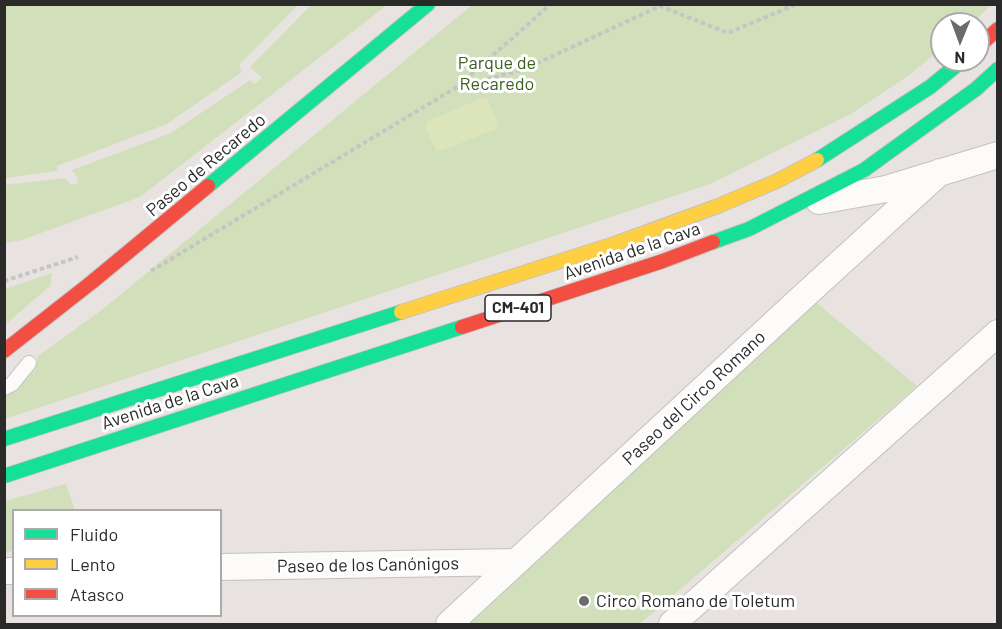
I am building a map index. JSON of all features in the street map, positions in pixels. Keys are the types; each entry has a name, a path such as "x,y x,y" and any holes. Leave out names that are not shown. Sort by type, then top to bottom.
{"main road":[{"name":"Paseo de Recaredo","path":"4,351 100,275 428,4"},
{"name":"Avenida de la Cava","path":"4,476 663,261 749,229 864,170 976,89 998,69"},
{"name":"Avenida de la Cava","path":"4,439 616,243 718,206 777,181 820,158 930,87 948,72"}],"street":[{"path":"801,204 886,189 998,155"},
{"name":"Paseo del Circo Romano","path":"449,624 940,172"},
{"path":"672,624 998,333"},
{"name":"Paseo de los Canónigos","path":"222,567 516,562"}],"lane":[{"path":"4,388 12,384 29,363"}],"path":[{"path":"146,274 457,87 551,4"},
{"path":"457,87 525,69 660,5 728,33 796,4"},
{"path":"4,281 89,254"}],"green space":[{"path":"4,5 298,5 239,65 242,72 167,124 57,166 57,171 5,178"},
{"path":"311,5 387,5 140,197 22,240 5,243 5,185 65,178 70,184 77,184 78,179 72,170 171,133 250,80 255,84 262,78 250,67"},
{"name":"Parque de Recaredo","path":"472,5 991,5 984,12 930,12 930,58 908,76 851,114 710,184 5,419 4,398 36,369 38,356 103,309"},
{"path":"482,98 488,100 498,124 496,129 441,151 436,150 425,127 428,121"},
{"path":"52,273 50,286 5,325 5,289"},
{"path":"812,299 917,386 640,624 465,624"},
{"path":"66,484 75,509 12,509 12,551 5,552 5,501"}],"traffic: fast":[{"path":"208,186 428,4"},
{"path":"713,242 749,229 864,170 976,89 998,69"},
{"path":"817,160 930,87 948,72"},
{"path":"4,439 401,312"},
{"path":"4,476 462,327"}],"traffic: slow":[{"path":"401,312 617,243 718,206 777,181 817,160"}],"traffic: jam":[{"path":"990,36 998,29"},
{"path":"4,351 208,186"},
{"path":"462,327 663,261 713,242"}],"place":[{"name":"Circo Romano de Toletum","path":"584,601"}]}
